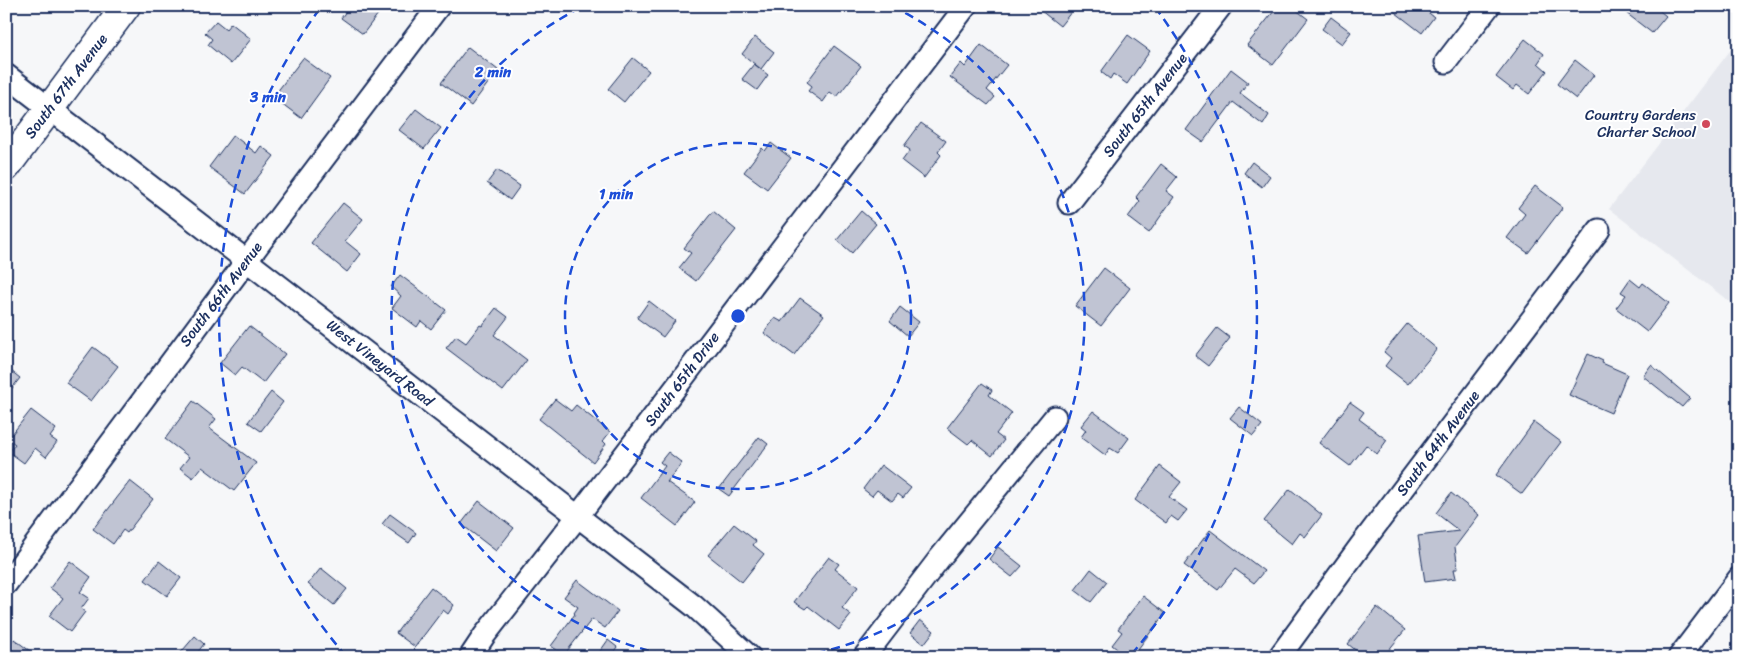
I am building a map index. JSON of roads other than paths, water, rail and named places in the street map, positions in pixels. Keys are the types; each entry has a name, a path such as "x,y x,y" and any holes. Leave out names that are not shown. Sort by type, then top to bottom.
{"main road":[{"name":"South 67th Avenue","path":"6,166 126,6"}],"street":[{"name":"South 66th Avenue","path":"6,584 246,260 439,6"},
{"name":"South 65th Drive","path":"470,657 484,636 578,516 966,6"},
{"name":"South 65th Avenue","path":"1069,203 1221,6"},
{"path":"1446,62 1489,6"},
{"name":"West Vineyard Road","path":"6,75 694,606 750,657"},
{"name":"South 64th Avenue","path":"1279,657 1598,230"},
{"path":"864,657 951,544 1054,417"},
{"path":"1679,657 1739,578"}],"place":[{"name":"Country Gardens Charter School","path":"1706,124"}]}
